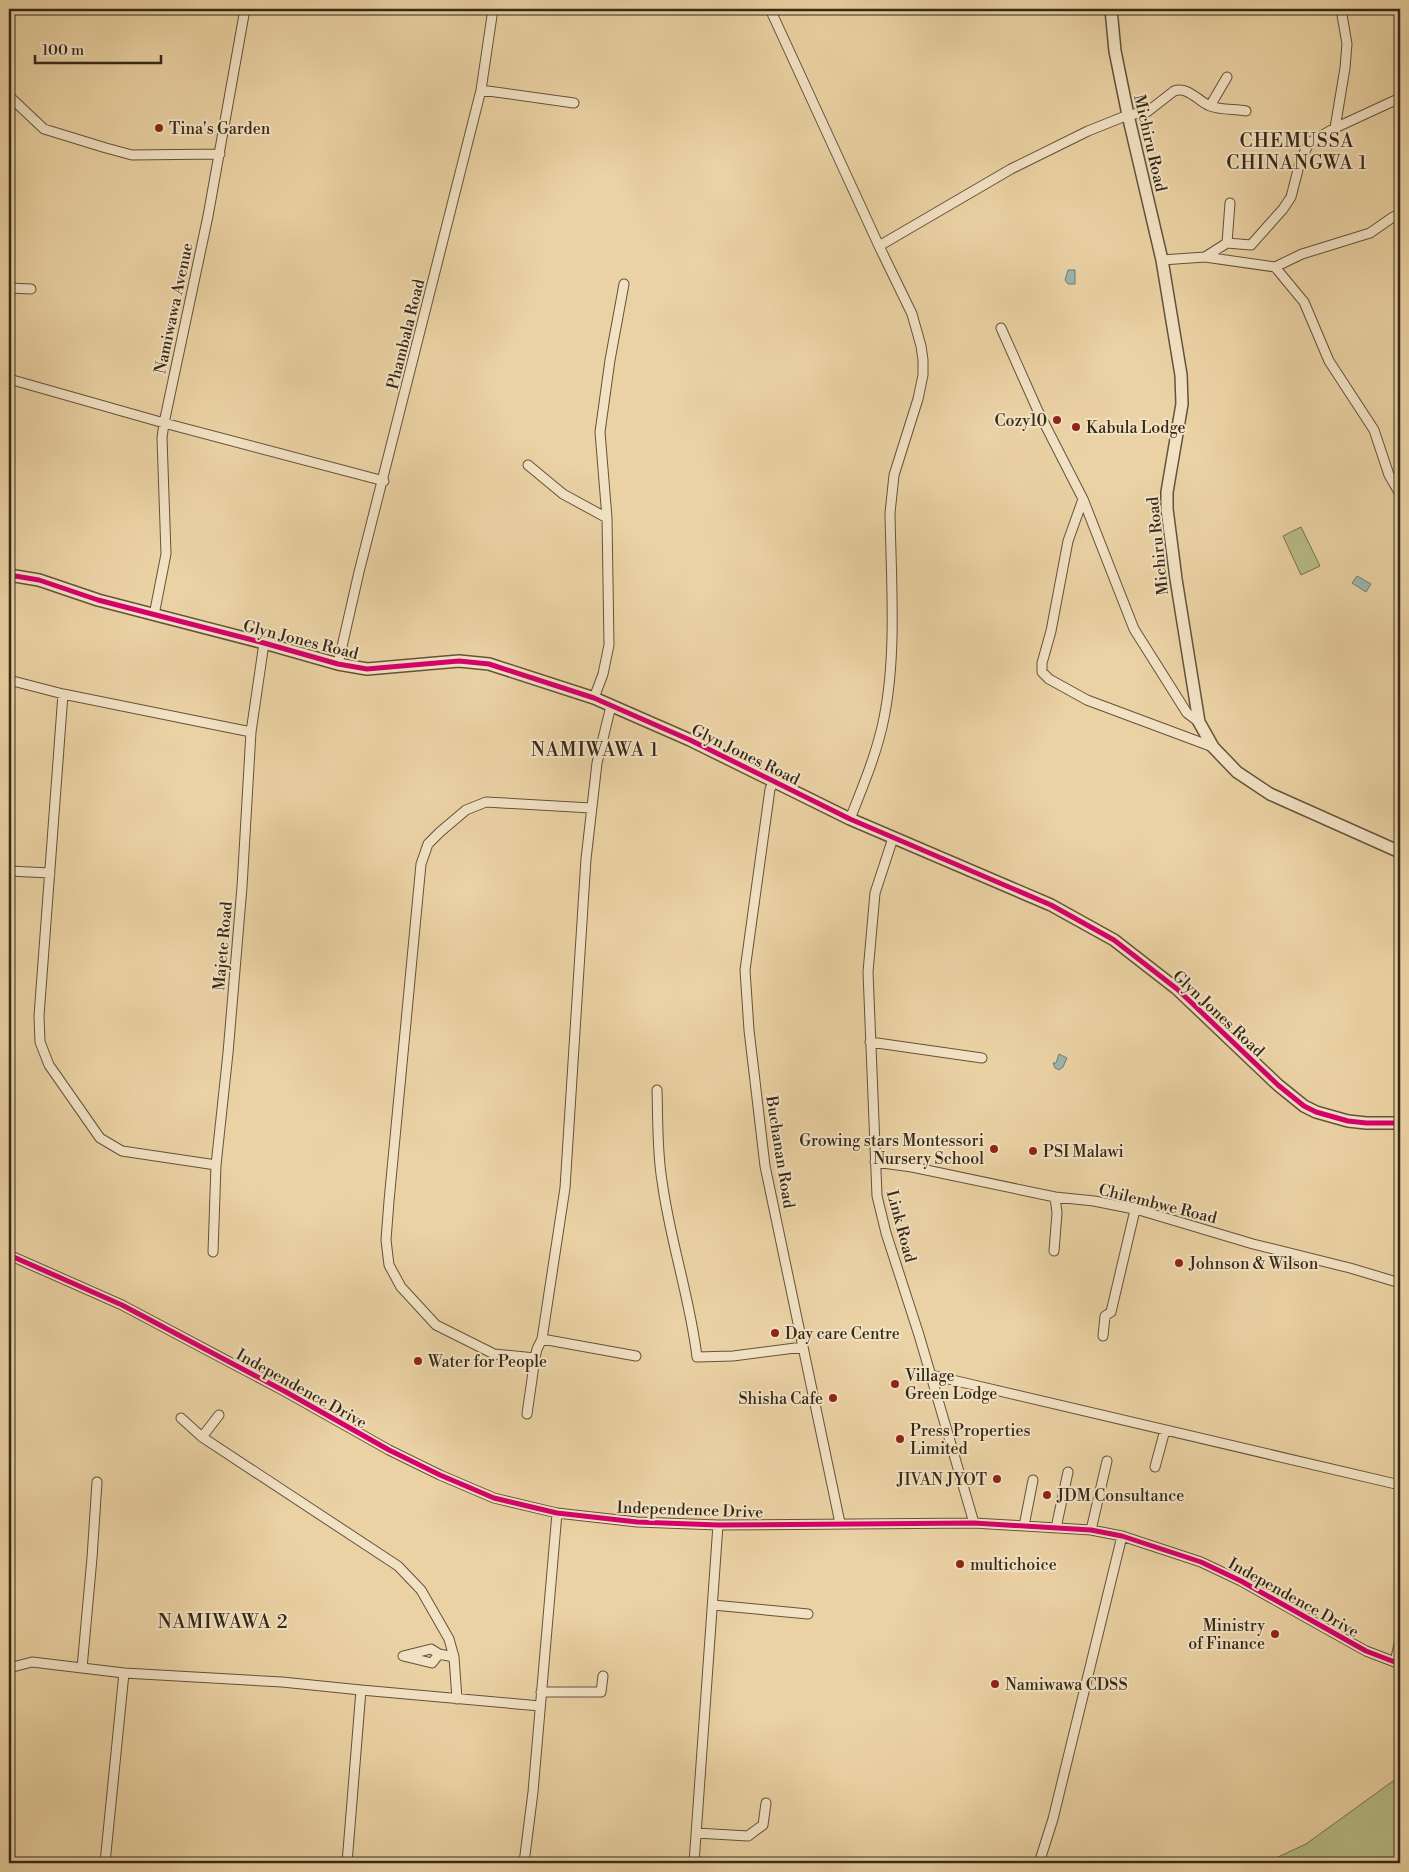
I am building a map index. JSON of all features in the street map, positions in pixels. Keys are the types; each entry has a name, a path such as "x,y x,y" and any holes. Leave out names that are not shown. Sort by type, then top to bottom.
{"street":[{"name":"Namiwawa Avenue","path":"154,615 166,554 162,438 164,422 208,216 245,9"},
{"name":"Phambala Road","path":"338,664 359,572 384,481 481,90 492,9"},
{"path":"770,9 912,314 923,360 923,375 918,399 894,475 891,494 891,642 889,684 884,718 875,753 850,819"},
{"name":"Michiru Road","path":"1112,9 1115,51 1162,260 1183,392 1167,492 1167,510 1177,587 1199,722 1213,747 1237,772 1270,794 1400,852"},
{"path":"1335,128 1345,68 1346,44 1341,9"},
{"path":"1210,106 1227,77"},
{"path":"879,246 1054,146 1128,115 1147,112 1179,89 1186,90 1210,106 1246,111"},
{"path":"481,90 574,103"},
{"path":"9,96 44,129 106,148 132,155 220,154"},
{"path":"1205,257 1227,243 1251,245 1255,242 1284,209 1291,197 1300,162 1309,143 1335,128 1400,98"},
{"path":"1227,243 1230,203"},
{"path":"1162,260 1205,257 1275,267 1302,254 1370,233 1392,217 1400,214"},
{"path":"1275,267 1304,302 1329,361 1374,430 1389,475 1400,494"},
{"path":"594,698 603,674 609,645 607,518 600,432 610,360 624,284"},
{"path":"9,288 31,289"},
{"path":"1001,328 1038,411 1083,498 1134,629 1187,714 1199,722"},
{"path":"9,379 384,481"},
{"path":"528,465 563,494 607,518"},
{"path":"1083,498 1066,550 1042,663 1042,672 1049,679 1087,700 1213,747"},
{"name":"Glyn Jones Road","path":"9,575 39,580 98,600 338,664 367,669 459,661 489,664 594,698 690,740 850,819 1051,905 1114,940 1177,989 1278,1085 1304,1106 1316,1112 1348,1121 1400,1123"},
{"name":"Majete Road","path":"213,1252 216,1165 228,1053 240,907 251,732 264,643"},
{"path":"9,680 63,694 251,732"},
{"path":"63,694 39,1016 40,1042 49,1065 100,1138 122,1151 216,1165"},
{"path":"527,1414 534,1358 536,1349 542,1339 565,1188 586,859 597,763 611,706"},
{"name":"Buchanan Road","path":"774,782 770,789 745,970 749,1030 765,1166 840,1523"},
{"path":"534,1358 494,1354 436,1325 401,1286 389,1265 386,1240 389,1200 421,864 428,844 440,832 466,810 486,802 591,808"},
{"name":"Link Road","path":"893,838 875,893 868,972 877,1196 886,1233 931,1375 974,1524"},
{"path":"9,871 50,874"},
{"path":"870,1042 982,1058"},
{"path":"657,1090 662,1181 676,1255 694,1328 697,1357 733,1356 803,1347"},
{"name":"Chilembwe Road","path":"875,1162 912,1166 1055,1198 1094,1201 1135,1210 1400,1283"},
{"path":"1054,1252 1057,1213 1055,1198"},
{"path":"1103,1336 1105,1316 1111,1312 1135,1210"},
{"name":"Independence Drive","path":"9,1255 122,1305 286,1392 389,1450 440,1475 494,1498 557,1513 637,1522 718,1525 840,1523 974,1524 1091,1530 1159,1546 1202,1562 1241,1581 1366,1651 1398,1663"},
{"path":"542,1339 636,1356"},
{"path":"931,1375 1400,1484"},
{"path":"202,1437 218,1415"},
{"path":"181,1418 202,1437 398,1566 421,1590 449,1639 454,1657 457,1699"},
{"path":"1154,1468 1165,1430"},
{"path":"1091,1530 1107,1461"},
{"path":"1056,1528 1068,1472"},
{"path":"1024,1526 1033,1480"},
{"path":"82,1668 97,1482"},
{"path":"524,1863 533,1792 557,1513"},
{"path":"694,1863 718,1525"},
{"path":"1039,1863 1053,1819 1122,1536"},
{"path":"713,1605 808,1614"},
{"path":"1398,1663 1400,1640"},
{"path":"439,1654 454,1657"},
{"path":"9,1668 32,1662 124,1673 282,1682 540,1706"},
{"path":"105,1863 124,1673"},
{"path":"541,1692 601,1692 603,1676"},
{"path":"346,1863 361,1690"},
{"path":"696,1833 748,1836 763,1825 766,1804"}],"green space":[{"path":"1301,527 1320,566 1301,575 1283,536"},
{"path":"1400,1776 1400,1863 1265,1863 1306,1844"}],"water":[{"path":"1068,270 1075,270 1075,284 1068,284 1065,280"},
{"path":"1357,576 1371,584 1366,592 1352,583"},
{"path":"1059,1054 1067,1058 1063,1067 1059,1070 1055,1068 1053,1063 1056,1063"}],"cycle path":[{"path":"9,575 39,580 98,600 338,664 367,669 459,661 489,664 594,698 690,740 850,819 1051,905 1114,940 1177,989 1278,1085 1304,1106 1316,1112 1348,1121 1400,1123"},
{"path":"9,1255 122,1305 286,1392 389,1450 440,1475 494,1498 557,1513 637,1522 718,1525 974,1523 1091,1530 1122,1536 1201,1562 1241,1581 1366,1651 1400,1664"}],"place":[{"name":"Tina's Garden","path":"159,128"},
{"name":"Cozy10","path":"1057,420"},
{"name":"Kabula Lodge","path":"1076,427"},
{"name":"Growing stars Montessori Nursery School","path":"994,1149"},
{"name":"PSI Malawi","path":"1033,1151"},
{"name":"Johnson & Wilson","path":"1179,1263"},
{"name":"Day care Centre","path":"775,1333"},
{"name":"Water for People","path":"418,1361"},
{"name":"Village Green Lodge","path":"895,1384"},
{"name":"Shisha Cafe","path":"833,1398"},
{"name":"Press Properties Limited","path":"900,1439"},
{"name":"JIVAN JYOT","path":"997,1479"},
{"name":"JDM Consultance","path":"1047,1495"},
{"name":"multichoice","path":"960,1564"},
{"name":"Ministry of Finance","path":"1275,1634"},
{"name":"Namiwawa CDSS","path":"995,1684"}],"district":[{"name":"CHEMUSSA CHINANGWA 1","path":"1297,151"},
{"name":"NAMIWAWA 1","path":"595,749"},
{"name":"NAMIWAWA 2","path":"223,1621"}]}
